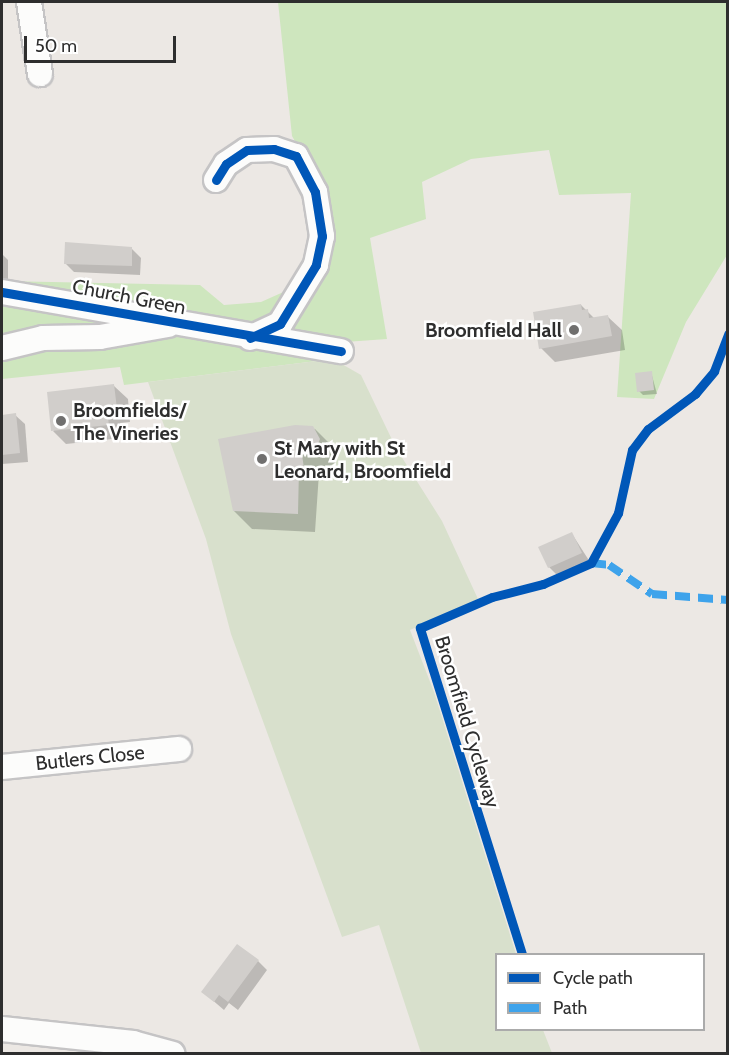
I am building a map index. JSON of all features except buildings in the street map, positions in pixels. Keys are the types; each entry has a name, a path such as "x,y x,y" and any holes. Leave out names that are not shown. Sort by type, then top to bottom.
{"street":[{"path":"29,2 40,74"},
{"path":"216,180 226,164 247,150 274,149 296,156 315,192 322,236 316,265 280,324 250,338"},
{"name":"Church Green","path":"2,293 250,338 340,351"},
{"name":"Church Green","path":"2,293 46,316 50,326 43,338"},
{"name":"Church Green","path":"2,348 43,338 100,337 173,324"},
{"name":"Butlers Close","path":"2,766 179,749"},
{"path":"2,1029 133,1043 173,1053"}],"green space":[{"path":"278,2 727,2 727,255 686,322 654,399 617,397 631,193 559,195 549,150 471,159 422,182 426,219 370,238 387,339 331,343 333,359 124,385 120,367 2,379 2,281 200,285 224,305 261,302 317,277 330,261 318,183 292,136"},
{"path":"333,359 361,375 396,448 442,521 478,599 410,630 434,692 516,953 495,953 495,1031 543,1031 552,1053 421,1053 379,925 342,937 231,634 206,539 148,382"}],"marked path":[{"path":"591,563 609,565 652,594 728,600"}],"cycle path":[{"path":"216,180 226,164 247,150 274,149 296,156 315,192 322,236 316,265 280,324 250,338"},
{"path":"2,292 341,351"},
{"name":"Broomfield Cycleway","path":"522,953 420,628 492,597 543,584 591,563 618,513 632,450 648,429 695,394 714,371 728,334"}],"place":[{"name":"Broomfield Hall","path":"574,330"},
{"name":"Broomfields/ The Vineries","path":"61,421"},
{"name":"St Mary with St Leonard, Broomfield","path":"262,459"}]}
